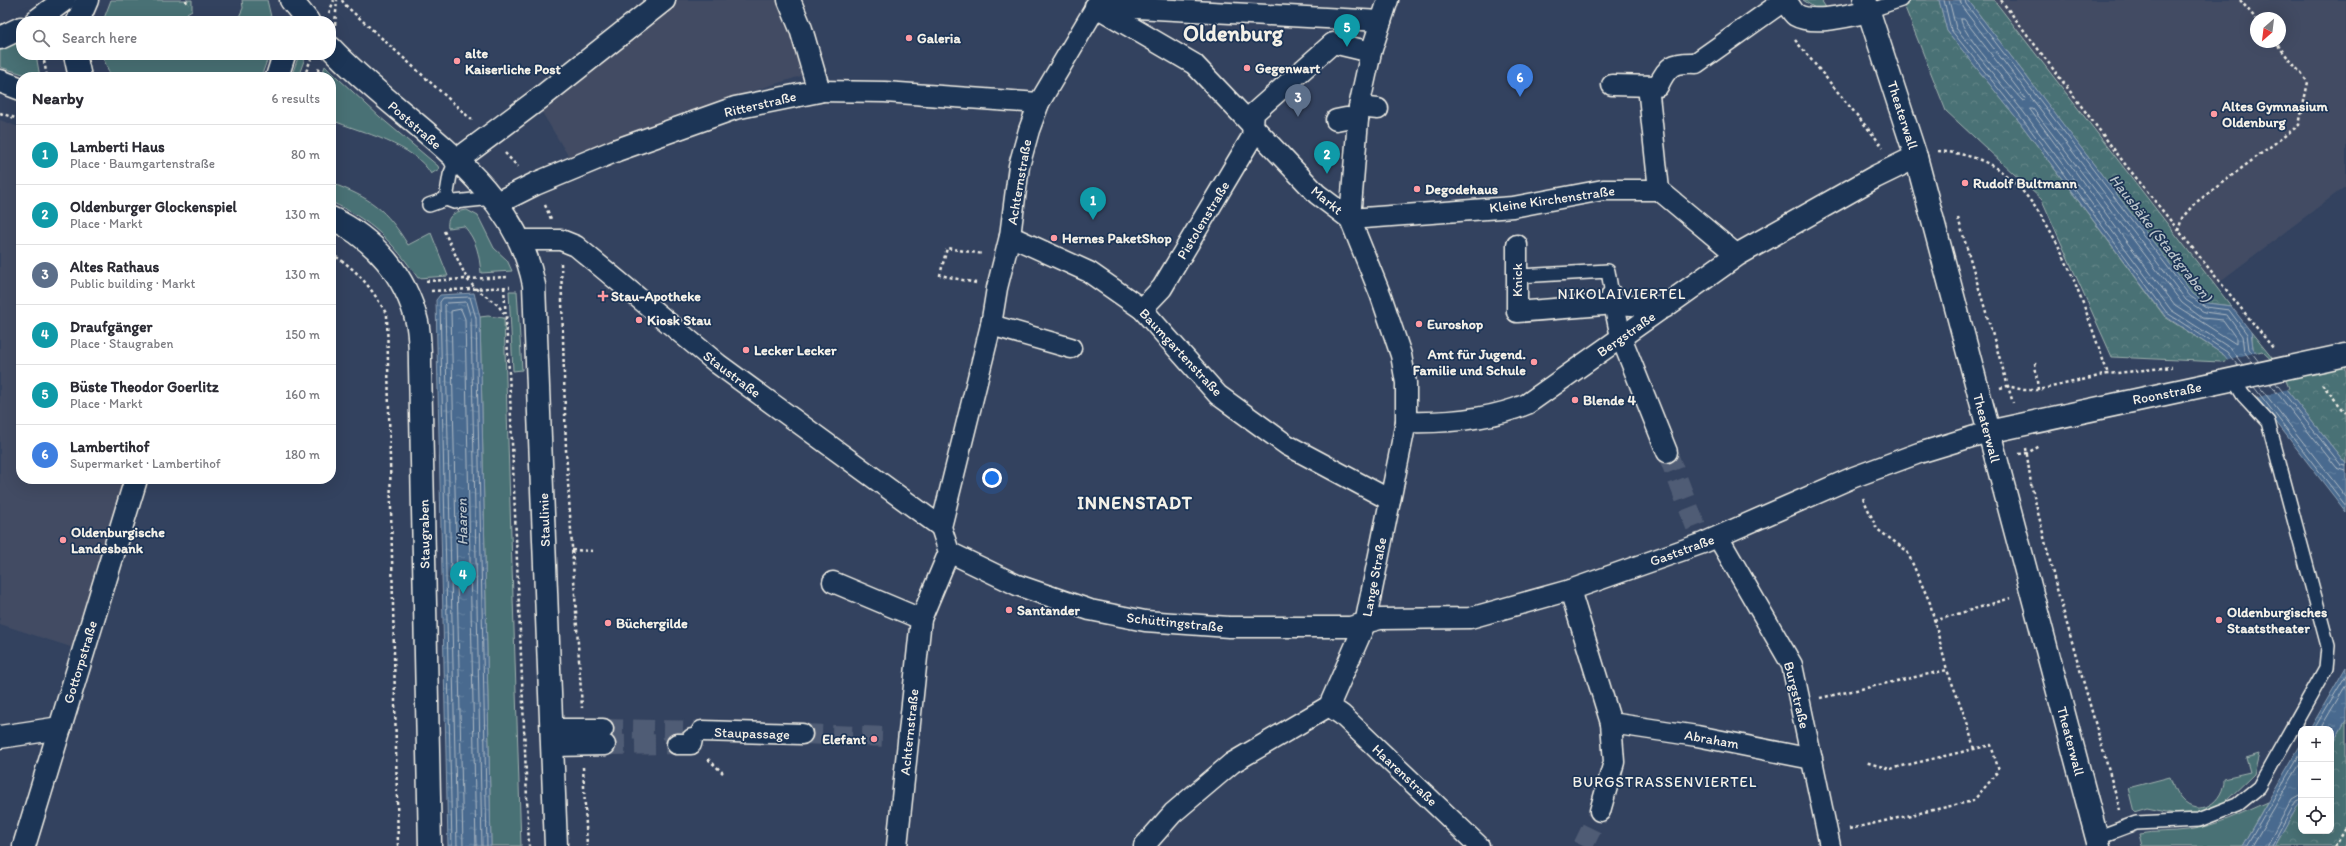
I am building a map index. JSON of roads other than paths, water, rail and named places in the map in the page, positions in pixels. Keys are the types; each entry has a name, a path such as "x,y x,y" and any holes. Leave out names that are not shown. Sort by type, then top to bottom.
{"street":[{"path":"43,16 64,0"},
{"path":"80,16 87,0"},
{"path":"456,161 544,95 664,0"},
{"path":"789,0 801,29 819,91"},
{"name":"Markt","path":"1098,3 1194,64 1317,194 1350,219 1365,112 1371,52 1388,0"},
{"path":"1098,3 1196,6 1381,21"},
{"name":"Achternstraße","path":"941,527 991,325 1003,258 1010,236 1019,166 1039,103 1098,3"},
{"path":"1612,85 1658,86 1670,66 1680,62 1696,63 1780,4 1796,15 1816,19 1836,19 1867,6"},
{"name":"Theaterwall","path":"1867,6 1909,160 1988,432 2097,842"},
{"path":"0,38 16,30"},
{"path":"1253,126 1254,113 1333,43 1371,52"},
{"name":"Poststraße","path":"336,53 369,85 456,161 495,200"},
{"path":"76,60 79,72"},
{"path":"279,72 282,60"},
{"path":"0,81 16,87"},
{"path":"1648,86 1659,190 1737,255"},
{"name":"Ritterstraße","path":"495,200 616,150 735,108 819,91 885,92 1039,103"},
{"path":"1336,120 1365,112"},
{"name":"Pistolenstraße","path":"1142,309 1162,288 1252,137 1253,126"},
{"name":"Bergstraße","path":"1406,422 1466,420 1510,411 1542,395 1737,255 1909,160"},
{"name":"Kleine Kirchenstraße","path":"1350,219 1603,190 1659,190"},
{"name":"Staulinie","path":"495,200 520,240 534,285 556,846"},
{"name":"Lange Straße","path":"1328,706 1365,624 1406,422 1406,384 1401,355 1381,296 1350,219"},
{"name":"Staugraben","path":"336,221 365,239 378,251 402,282 413,310 419,337 430,846"},
{"name":"Baumgartenstraße","path":"1010,236 1089,272 1142,309 1218,395 1287,445 1390,500"},
{"name":"Staustraße","path":"520,240 561,240 576,246 718,364 941,527"},
{"name":"Knick","path":"1516,245 1517,312 1613,300 1664,307"},
{"path":"1613,300 1621,337 1667,452"},
{"path":"991,325 1000,329 1071,348"},
{"name":"Roonstraße","path":"1988,432 2346,355"},
{"name":"Gaststraße","path":"1365,624 1380,620 1470,618 1570,590 1854,477 1919,453 1988,432"},
{"name":"Gottorpstraße","path":"24,846 134,484"},
{"path":"941,527 949,552"},
{"name":"Burgstraße","path":"1706,535 1792,664 1829,840"},
{"name":"Achternstraße","path":"898,846 900,738 921,619 949,552"},
{"name":"Schüttingstraße","path":"949,552 1024,587 1090,610 1145,621 1229,627 1350,627 1365,624"},
{"path":"833,582 921,619"},
{"path":"1570,590 1611,723 1614,762 1600,811"},
{"path":"1144,846 1173,813 1232,763 1328,706"},
{"name":"Haarenstraße","path":"1328,706 1342,716 1479,846"},
{"name":"Abraham","path":"1611,723 1697,736 1812,759"},
{"path":"0,737 60,728"},
{"name":"Staupassage","path":"690,738 802,734"},
{"path":"552,737 604,737"}],"lane":[{"path":"1867,6 1901,0"},
{"path":"446,199 450,175 456,161"},
{"path":"429,205 446,199 454,202 495,200"},
{"path":"1516,276 1608,271 1613,300"},
{"path":"2097,842 2125,827 2136,823 2199,820 2237,805 2258,787 2326,668 2328,646 2268,422 2243,395 2236,379"}],"water":[{"path":"1939,0 1968,0 2193,294 2207,303 2231,306 2251,332 2253,348 2346,464 2346,512 2224,355 2165,316 2015,116 1947,31"},
{"name":"Haaren","path":"474,293 480,317 491,846 448,846 436,300 440,295"},
{"path":"2346,667 2346,720 2334,742 2334,726 2312,726"},
{"path":"2298,749 2298,805 2275,846 2242,846"}],"tunnel":[{"path":"1667,452 1696,527"},
{"path":"603,729 702,731"},
{"path":"802,734 891,737"},
{"path":"605,745 677,744"},
{"path":"1583,846 1600,811"}],"place":[{"name":"Galeria","path":"909,38"},
{"name":"Büste Theodor Goerlitz","path":"1347,47"},
{"name":"alte Kaiserliche Post","path":"457,61"},
{"name":"Gegenwart","path":"1247,68"},
{"name":"Lambertihof","path":"1520,97"},
{"name":"Altes Gymnasium Oldenburg","path":"2214,114"},
{"name":"Altes Rathaus","path":"1298,117"},
{"name":"Oldenburger Glockenspiel","path":"1327,174"},
{"name":"Rudolf Bultmann","path":"1965,183"},
{"name":"Degodehaus","path":"1417,189"},
{"name":"Lamberti Haus","path":"1093,220"},
{"name":"Hernes PaketShop","path":"1054,238"},
{"name":"Stau-Apotheke","path":"603,296"},
{"name":"Kiosk Stau","path":"639,320"},
{"name":"Euroshop","path":"1419,324"},
{"name":"Lecker Lecker","path":"746,350"},
{"name":"Amt für Jugend. Familie und Schule","path":"1534,362"},
{"name":"Blende 4","path":"1575,400"},
{"name":"Oldenburgische Landesbank","path":"63,540"},
{"name":"Draufgänger","path":"463,594"},
{"name":"Santander","path":"1009,610"},
{"name":"Oldenburgisches Staatstheater","path":"2219,620"},
{"name":"Büchergilde","path":"608,623"},
{"name":"Elefant","path":"874,739"}],"district":[{"name":"Oldenburg","path":"1233,33"},
{"name":"NIKOLAIVIERTEL","path":"1622,294"},
{"name":"INNENSTADT","path":"1135,503"},
{"name":"BURGSTRASSENVIERTEL","path":"1665,782"}],"water label":[{"name":"Hausbäke (Stadtgraben)","path":"2161,238"}]}
